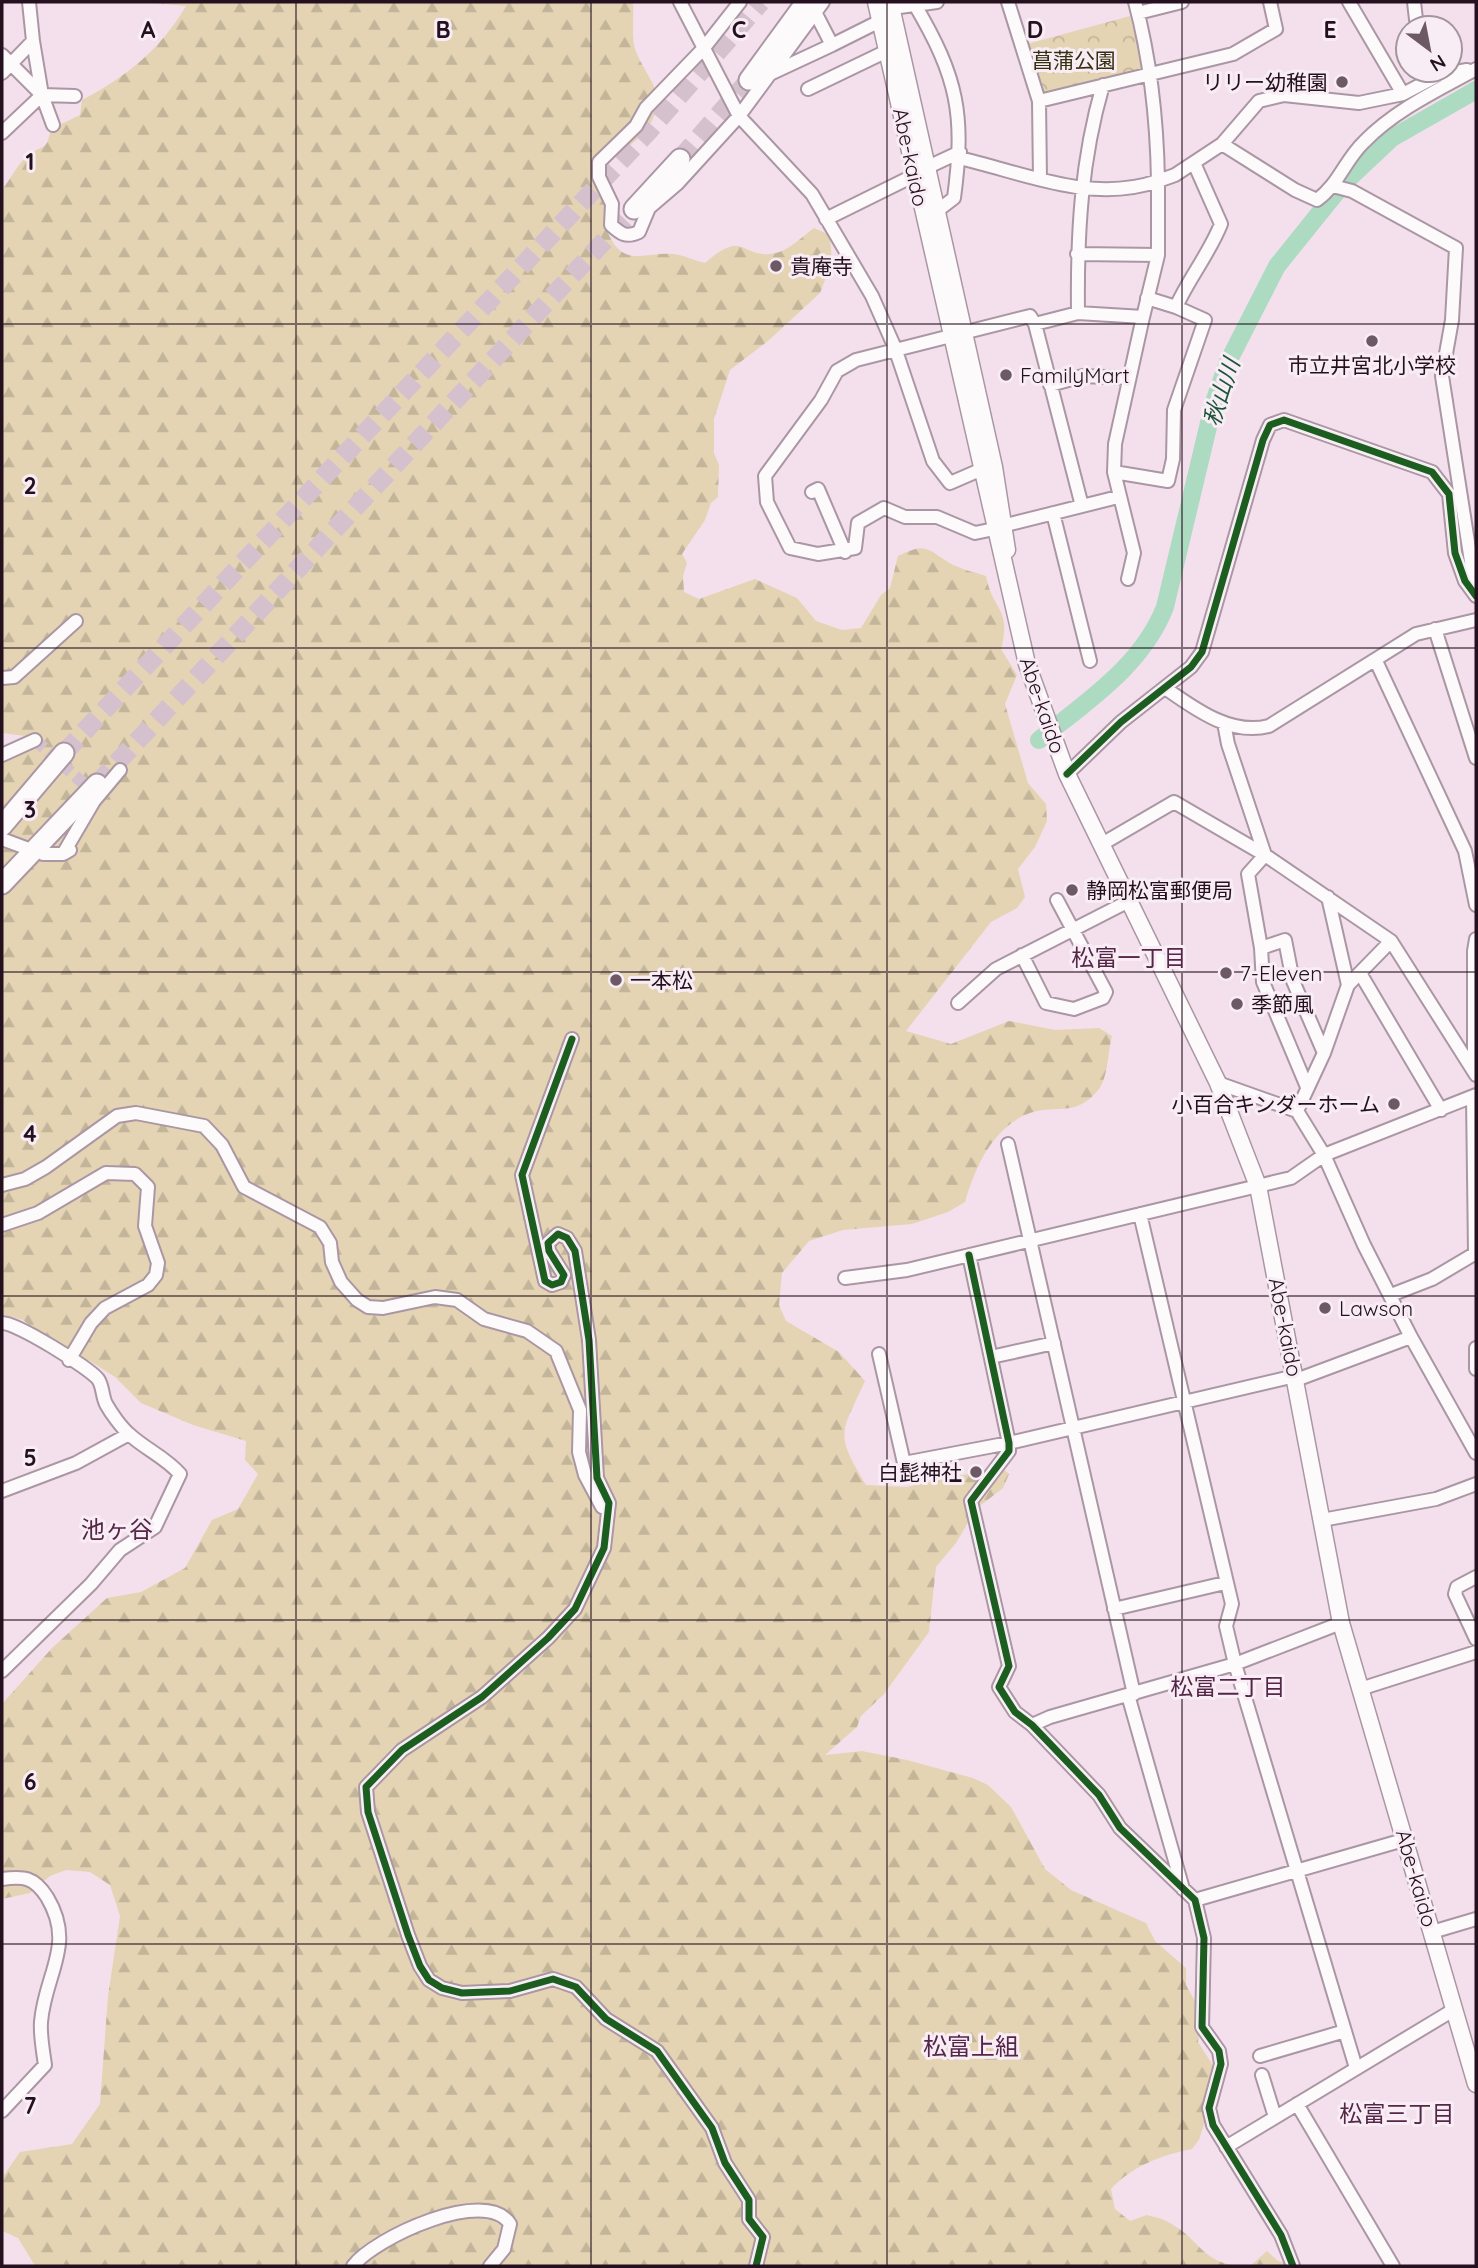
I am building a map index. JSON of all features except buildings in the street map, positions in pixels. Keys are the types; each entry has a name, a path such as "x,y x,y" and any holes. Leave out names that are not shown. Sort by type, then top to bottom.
{"highway":[{"path":"749,80 811,8"},
{"path":"634,209 680,159"},
{"path":"2,826 64,753"},
{"path":"2,884 100,792"}],"main road":[{"name":"Abe-kaido","path":"876,2 888,10 1000,527 1010,600 1027,664 1067,774 1218,1083 1258,1186 1341,1623 1376,1751 1406,1839 1476,2084"},
{"name":"Abe-kaido","path":"888,10 888,50 921,171 937,211 981,470 1000,527"}],"street":[{"path":"29,2 42,95 53,125"},
{"path":"680,2 739,116 806,187 872,296 895,348 933,461 950,483 981,470"},
{"path":"740,2 703,49 599,162 599,177 612,204 611,225 621,234 631,236 639,232 649,208 677,184 739,116 770,74 811,8 823,2"},
{"path":"770,74 832,45 888,10 937,2"},
{"path":"1008,2 1039,101 1040,178"},
{"path":"1128,579 1134,553 1118,497 1114,472 1115,444 1158,256 1157,111 1152,73 1136,8 1182,2"},
{"path":"1039,101 1233,54 1276,29 1270,2"},
{"path":"1349,2 1403,94"},
{"name":"Abe-kaido","path":"915,5 933,36 951,77 960,121 954,198 937,211"},
{"path":"811,8 832,45"},
{"path":"33,41 5,64 42,95 75,96"},
{"path":"808,89 888,50"},
{"path":"826,219 959,155 1080,188 1107,191 1158,181 1175,175 1222,144 1259,101 1272,96 1359,103 1403,94 1439,75 1476,69"},
{"path":"1222,144 1317,200 1334,186 1362,144 1382,125 1476,69"},
{"path":"1078,313 1080,188 1089,134 1103,85"},
{"path":"2,133 42,95"},
{"path":"1176,307 1185,285 1210,251 1221,224 1195,163"},
{"path":"1334,186 1352,191 1456,248 1452,320 1443,376 1476,595"},
{"path":"1077,254 1158,256"},
{"path":"1114,472 1168,481 1174,459 1174,410 1205,320 1147,298"},
{"path":"1035,324 1078,313 1143,317"},
{"path":"1082,506 1035,324 1030,316 895,348 856,360 837,371 821,400 765,476 767,502 790,548 818,554 845,552 855,548 858,523 884,508 905,517 937,517 975,533 1118,497"},
{"path":"1050,385 1083,376 1129,378"},
{"path":"1067,774 1121,722 1191,667 1202,652 1263,440 1270,425 1284,420 1432,472 1449,494 1455,553 1465,581 1476,595"},
{"path":"812,492 818,489 845,552"},
{"path":"1053,513 1090,661"},
{"path":"1165,688 1224,723 1244,730 1269,726 1416,634 1476,620"},
{"path":"2,678 14,677 76,621"},
{"path":"1435,628 1476,758"},
{"path":"1376,661 1471,849 1476,905"},
{"path":"1224,723 1265,855"},
{"path":"2,755 35,740"},
{"path":"64,854 94,801 120,770"},
{"path":"43,854 64,854 70,849 100,792"},
{"path":"1102,844 1174,802 1265,855 1391,941 1475,1073"},
{"path":"2,839 26,848"},
{"path":"1265,855 1248,874 1261,948 1263,982 1307,1087"},
{"path":"1328,897 1348,985"},
{"path":"1022,955 1046,1003 1074,1009 1103,998 1106,992 1057,900"},
{"path":"958,1003 996,969 1129,901"},
{"path":"1475,1073 1476,939"},
{"path":"1261,948 1285,940 1293,981 1324,1053"},
{"path":"1297,1111 1324,1053 1348,985 1391,941"},
{"path":"1360,973 1441,1110"},
{"path":"572,1039 522,1175 545,1281 552,1285 561,1282 564,1275 549,1251 548,1242 552,1237 558,1234 566,1238 575,1251 589,1340 597,1478 609,1503 604,1548 575,1609 548,1638 482,1697 402,1750 366,1787 368,1812 408,1936 429,1980 442,1988 462,1993 510,1992 553,1979 576,1987 606,2019 657,2051 712,2128 725,2163 749,2200 749,2219 763,2236 756,2266"},
{"path":"1218,1083 1297,1111 1324,1155 1364,1245 1411,1337 1476,1453"},
{"path":"845,1278 907,1270 1291,1178 1324,1155 1475,1096 1476,1253 1432,1279 1391,1295"},
{"path":"2,1185 25,1179 46,1167 117,1116 136,1113 205,1126 222,1145 244,1187 320,1227 330,1243 332,1262 341,1282 357,1300 368,1307 383,1308 435,1297 457,1300 484,1319 527,1331 556,1350 580,1410 579,1452 585,1475 606,1513"},
{"path":"1008,1144 1114,1609 1131,1695 1184,1889"},
{"path":"2,1225 38,1213 106,1173 135,1174 148,1188 145,1226 158,1263 156,1275 148,1285 105,1308 91,1323 69,1360"},
{"path":"1140,1214 1232,1604 1226,1626 1235,1664 1356,2068"},
{"path":"968,1255 1009,1443 1009,1451 971,1501 1009,1666 999,1687 1015,1712 1032,1725 1099,1795 1120,1828 1195,1900 1204,1938 1202,2027 1219,2051 1221,2064 1209,2108 1213,2125 1281,2235 1293,2266"},
{"path":"2,1323 22,1328 69,1360 85,1365 100,1381 106,1403 129,1434 169,1461 180,1474 155,1527 120,1549 91,1584 2,1671"},
{"path":"878,1354 904,1463 1009,1443 1296,1378 1411,1337"},
{"path":"991,1357 1054,1343"},
{"path":"1476,1348 1476,1369"},
{"path":"2,1492 76,1463 129,1434"},
{"path":"1322,1520 1436,1499 1476,1483"},
{"path":"1476,1577 1457,1587 1455,1594 1476,1639"},
{"path":"1114,1609 1225,1583"},
{"path":"1032,1725 1235,1664 1341,1623"},
{"path":"1360,1689 1476,1651"},
{"path":"1195,1900 1406,1839"},
{"path":"2,1879 26,1877 33,1880 59,1918 60,1936 41,2022 45,2065 2,2111"},
{"path":"1432,1933 1476,1919"},
{"path":"1226,2147 1455,2009"},
{"path":"1260,2056 1345,2031"},
{"path":"1262,2075 1275,2117"},
{"path":"1297,2104 1393,2266"},
{"path":"353,2266 361,2255 414,2225 482,2209 496,2211 510,2224 504,2249 490,2266"}],"green space":[{"path":"141,2 633,2 634,45 657,98 656,111 644,132 624,150 601,165 605,188 616,197 616,207 609,217 608,233 616,247 630,255 673,254 705,263 728,247 736,246 756,253 776,253 791,246 814,228 830,235 832,262 820,293 768,341 730,370 714,419 714,453 719,465 718,497 711,503 705,520 682,554 687,563 683,576 684,592 699,599 755,579 797,598 816,621 842,630 861,628 881,595 890,588 898,556 907,552 925,548 957,567 986,576 1003,617 1004,635 1001,649 1017,675 1005,704 1028,783 1046,804 1047,821 1035,847 1018,869 1025,897 1017,908 991,922 906,1031 951,1044 1009,1021 1055,1030 1099,1028 1112,1036 1106,1071 1099,1089 1081,1104 1064,1109 1035,1111 1013,1122 986,1152 965,1202 948,1212 912,1224 843,1230 809,1241 782,1273 779,1305 786,1321 839,1352 865,1381 844,1433 849,1454 866,1485 906,1487 1001,1467 1009,1474 1003,1488 976,1509 956,1543 936,1567 929,1632 884,1694 861,1716 857,1727 825,1755 862,1751 907,1760 973,1778 988,1785 1011,1807 1045,1869 1071,1890 1146,1923 1155,1941 1186,1968 1186,1985 1201,2012 1198,2042 1214,2067 1217,2083 1199,2140 1192,2149 1159,2158 1119,2181 1111,2189 1115,2209 1130,2221 1147,2215 1163,2220 1180,2229 1221,2262 1250,2266 35,2266 18,2238 2,2231 2,2178 20,2152 72,2144 100,2104 108,1996 120,1916 110,1885 90,1872 66,1870 50,1876 30,1893 2,1899 2,1704 52,1648 107,1598 141,1592 185,1568 212,1520 238,1509 258,1474 245,1460 246,1441 193,1425 141,1403 115,1377 90,1361 62,1350 23,1320 2,1314 2,760 33,745 41,738 2,733 2,190 22,161 46,144 51,129 80,115 82,100 141,61 165,36 186,6"},
{"name":"菖蒲公園","path":"1130,16 1143,66 1139,72 1046,97 1040,94 1027,44"},
{"path":"1267,2251 1278,2261 1294,2266 1250,2266"}],"waterway":[{"name":"秋山川","path":"1039,740 1128,665 1155,628 1165,607 1214,402 1228,362 1277,266 1343,184 1392,138 1476,90"}],"tunnel":[{"path":"64,753 648,132 761,2"},
{"path":"680,159 749,80"},
{"path":"97,784 634,209"},
{"path":"35,740 94,793"}],"cycle path":[{"path":"1067,774 1121,722 1191,667 1202,652 1263,440 1270,425 1284,420 1432,472 1449,494 1455,553 1465,581 1476,596"},
{"path":"572,1039 522,1175 545,1281 552,1285 561,1282 564,1275 549,1251 548,1243 558,1234 567,1238 575,1251 589,1340 597,1478 609,1503 604,1548 575,1609 548,1638 482,1697 402,1750 366,1787 368,1812 408,1935 420,1966 429,1980 442,1988 462,1993 510,1991 553,1979 576,1987 606,2019 657,2051 712,2128 725,2163 749,2200 749,2219 763,2237 756,2266"},
{"path":"969,1255 1009,1443 1009,1451 971,1501 1009,1666 999,1687 1015,1712 1032,1725 1099,1795 1120,1828 1195,1900 1204,1938 1202,2027 1219,2051 1221,2064 1209,2108 1213,2125 1281,2235 1293,2266"}],"place":[{"name":"リリー幼稚園","path":"1342,82"},
{"name":"貴庵寺","path":"776,266"},
{"name":"市立井宮北小学校","path":"1372,341"},
{"name":"FamilyMart","path":"1006,375"},
{"name":"静岡松富郵便局","path":"1072,890"},
{"name":"7-Eleven","path":"1226,973"},
{"name":"一本松","path":"616,980"},
{"name":"季節風","path":"1237,1004"},
{"name":"小百合キンダーホーム","path":"1394,1104"},
{"name":"Lawson","path":"1325,1308"},
{"name":"白髭神社","path":"976,1472"}],"district":[{"name":"松富一丁目","path":"1129,957"},
{"name":"池ヶ谷","path":"117,1529"},
{"name":"松富二丁目","path":"1228,1686"},
{"name":"松富上組","path":"971,2046"},
{"name":"松富三丁目","path":"1397,2113"}]}
